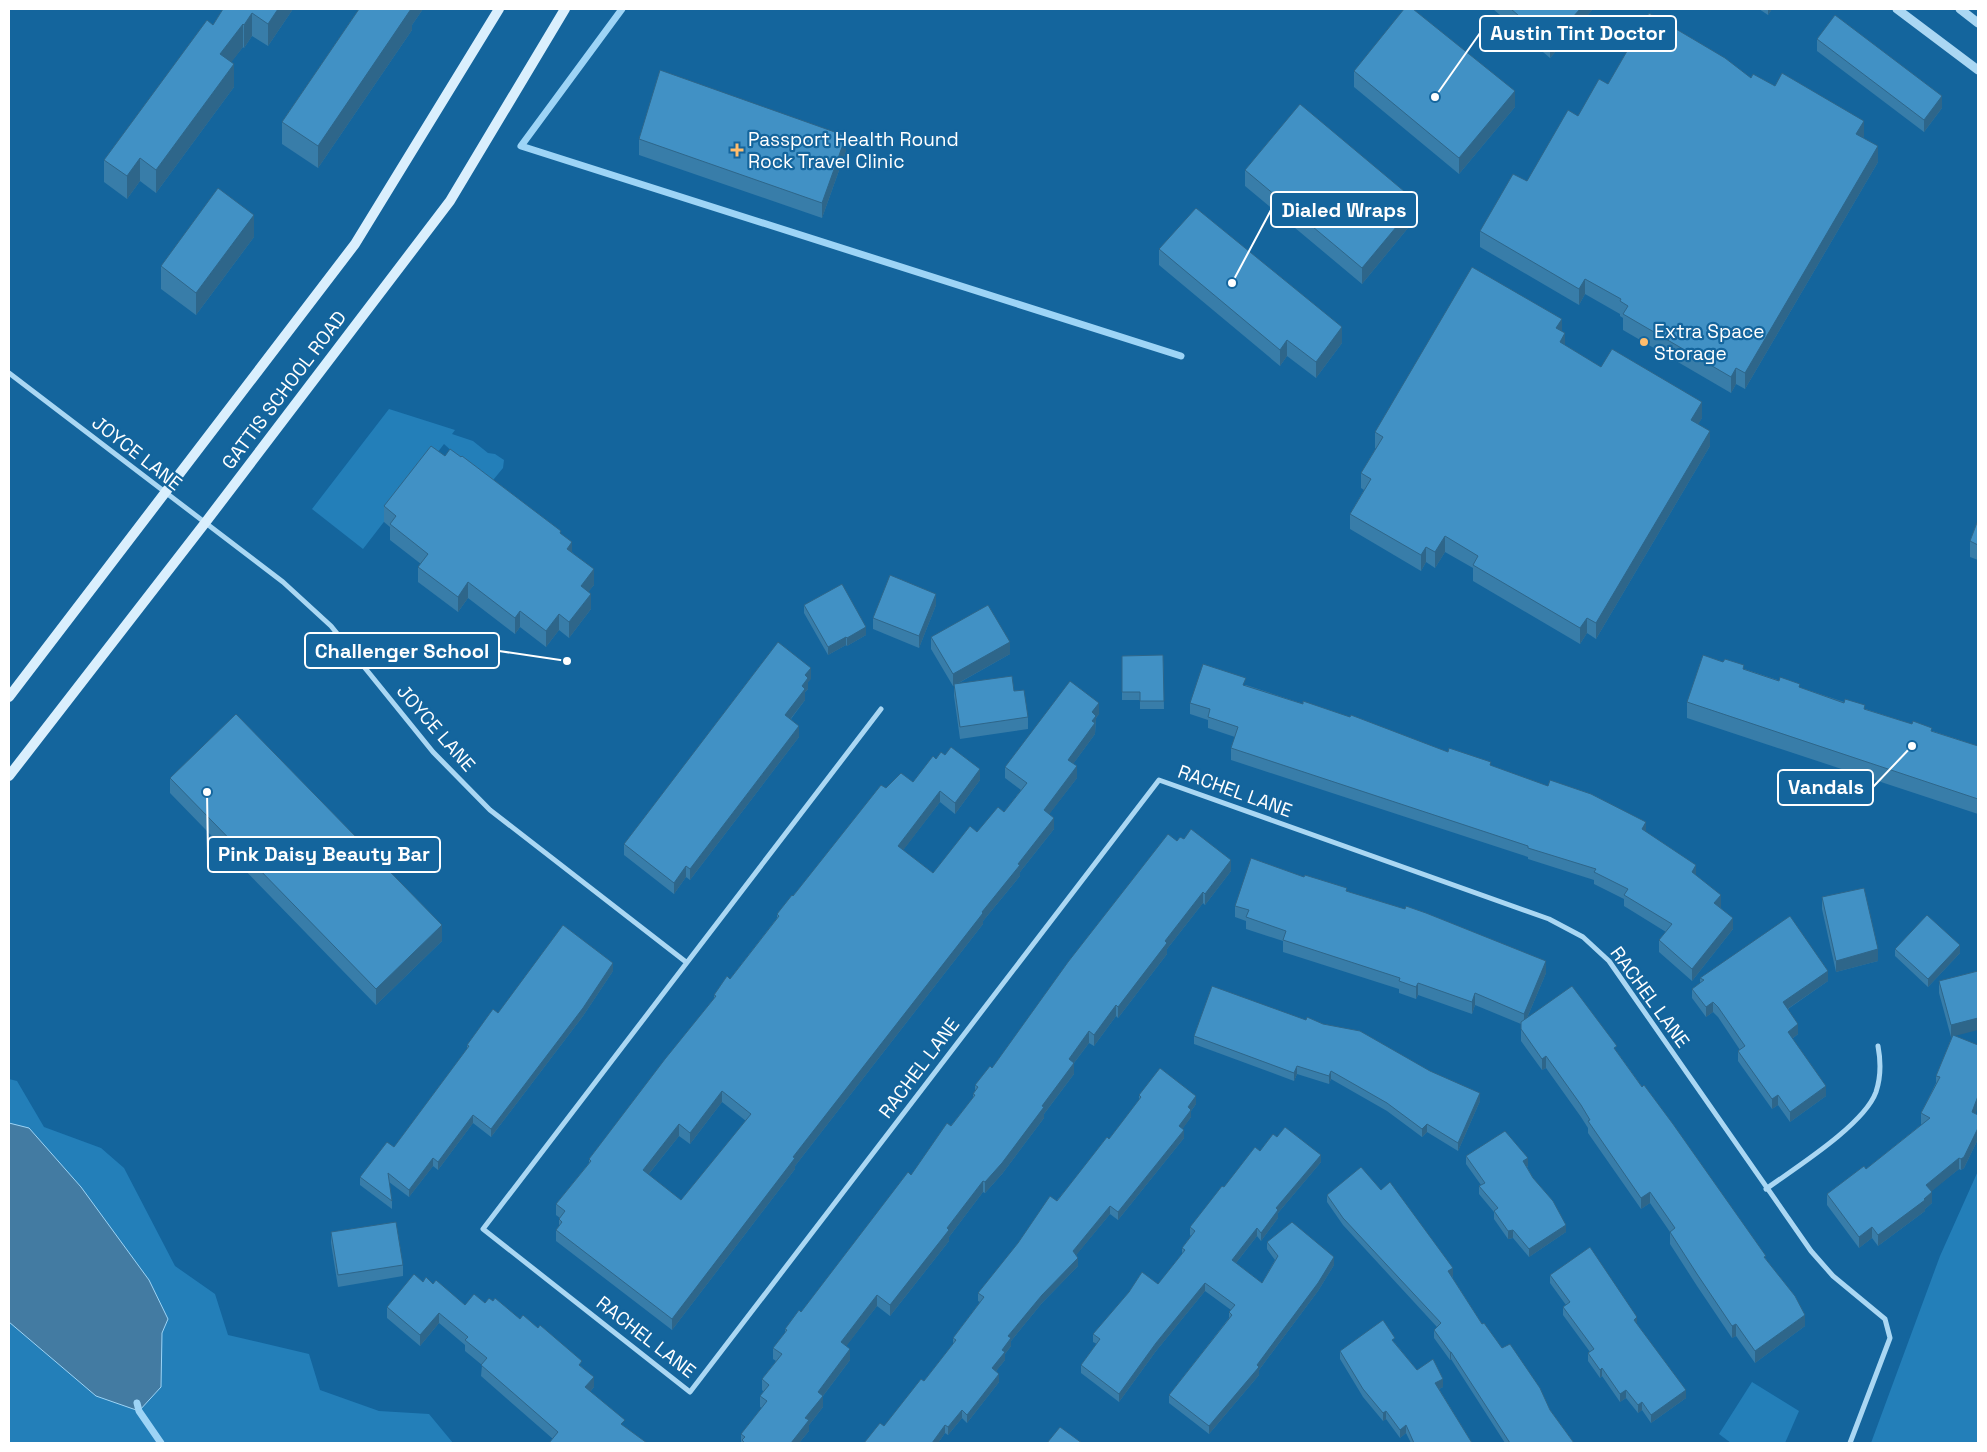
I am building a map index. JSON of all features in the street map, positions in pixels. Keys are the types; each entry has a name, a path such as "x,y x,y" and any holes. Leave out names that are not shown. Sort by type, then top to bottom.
{"main road":[{"name":"GATTIS SCHOOL ROAD","path":"9,697 354,244 499,9"},
{"name":"GATTIS SCHOOL ROAD","path":"9,776 205,523 450,201 565,9"}],"street":[{"path":"1897,9 1978,70"},
{"path":"1960,9 1978,23"},
{"name":"JOYCE LANE","path":"9,373 283,582 332,626 433,752 490,810 686,962"},
{"name":"RACHEL LANE","path":"881,709 483,1229 690,1392 1159,780 1549,919 1583,937 1610,961 1766,1189 1811,1251 1833,1276 1885,1319 1890,1338 1850,1443"},
{"path":"1766,1189 1829,1144 1860,1116 1876,1093 1881,1064 1878,1046"}],"shaded area":[{"path":"389,409 455,430 452,434 473,441 488,453 495,454 504,460 503,468 489,485 444,444 363,549 312,509"},
{"path":"9,1079 17,1081 44,1127 101,1148 124,1168 175,1266 215,1294 228,1335 309,1354 320,1390 379,1411 429,1414 453,1443 9,1443"},
{"path":"9,1123 29,1128 81,1187 149,1280 168,1319 162,1333 161,1387 139,1411 96,1396 9,1322"},
{"path":"1978,1171 1978,1443 1871,1443 1940,1256"},
{"path":"1752,1382 1799,1411 1785,1443 1731,1443 1719,1434"}],"building":[{"path":"223,9 278,9 268,24 252,13 220,54 234,64 156,170 140,158 127,176 104,160 207,20 213,25"},
{"path":"359,9 411,9 318,146 282,122"},
{"path":"1404,9 1413,9 1515,91 1459,158 1354,71"},
{"path":"1511,9 1580,9 1550,43"},
{"path":"1649,13 1725,58 1751,78 1753,74 1775,86 1782,73 1864,121 1856,134 1878,146 1745,373 1736,368 1731,377 1623,314 1628,306 1620,301 1621,299 1585,279 1579,289 1480,231 1513,174 1527,181 1568,110 1578,116 1599,79 1608,84"},
{"path":"1835,15 1942,96 1924,120 1817,39"},
{"path":"660,70 846,136 822,203 639,139"},
{"path":"1300,104 1417,202 1362,268 1245,170"},
{"path":"218,188 254,215 196,293 161,266"},
{"path":"1196,208 1342,327 1316,362 1287,340 1280,350 1159,249"},
{"path":"1472,267 1562,319 1556,328 1565,333 1560,342 1601,367 1612,349 1702,402 1691,420 1710,431 1596,623 1587,618 1580,628 1473,565 1478,556 1445,536 1435,552 1426,547 1421,555 1350,514 1371,479 1361,473 1383,437 1375,432"},
{"path":"431,446 445,456 450,449 462,456 561,531 560,533 572,542 567,549 594,569 581,586 591,594 569,622 559,614 546,631 520,611 515,618 468,582 458,597 418,567 428,554 390,524 396,516 384,506"},
{"path":"1978,520 1978,545 1970,541"},
{"path":"890,575 936,594 919,636 873,618"},
{"path":"842,584 866,627 828,647 804,605"},
{"path":"988,605 1010,642 953,674 931,637"},
{"path":"778,642 811,668 805,675 808,678 802,686 805,689 785,715 799,726 690,869 686,866 674,883 624,844"},
{"path":"1163,655 1164,701 1140,701 1140,692 1122,692 1122,656"},
{"path":"1703,655 1723,662 1725,659 1744,665 1743,669 1779,681 1780,677 1800,684 1799,687 1844,703 1845,699 1865,705 1864,709 1912,724 1913,721 1932,728 1931,731 1978,746 1978,799 1687,702"},
{"path":"1203,664 1246,678 1243,685 1303,704 1303,701 1350,717 1351,715 1448,752 1449,748 1491,762 1490,765 1548,786 1550,780 1591,794 1646,822 1642,829 1696,865 1692,872 1721,895 1714,903 1733,918 1692,969 1659,940 1672,924 1624,895 1628,889 1594,872 1596,869 1231,748 1238,727 1208,717 1210,709 1190,703"},
{"path":"1012,676 1014,691 1024,690 1028,717 960,727 954,684"},
{"path":"1070,681 1099,703 1092,712 1096,716 1092,721 1095,723 1068,760 1077,766 1044,810 1054,818 1018,864 1020,865 793,1157 795,1158 672,1319 556,1230 562,1222 559,1219 565,1211 556,1204 591,1161 589,1159 665,1059 716,996 714,995 727,976 730,979 779,916 777,914 881,785 886,788 901,773 913,782 933,756 936,759 941,752 945,755 951,747 980,769 955,803 940,791 898,846 933,873 970,826 977,832 998,807 1004,812 1027,783 1005,767","holes":["722,1091 751,1114 681,1200 643,1170 679,1124 690,1133"]},
{"path":"236,714 442,925 376,989 170,778"},
{"path":"1191,829 1231,860 1165,941 1167,943 1118,1007 1116,1005 1094,1035 1089,1031 1069,1059 1074,1063 1042,1106 1044,1107 1002,1163 985,1182 983,1181 947,1228 949,1230 890,1305 877,1295 841,1342 850,1349 818,1392 823,1396 805,1418 809,1420 791,1443 745,1443 742,1440 745,1437 741,1434 767,1401 760,1396 769,1385 762,1379 782,1354 773,1348 787,1330 785,1329 799,1310 801,1312 908,1172 911,1175 947,1123 951,1126 975,1095 973,1094 978,1087 975,1085 990,1066 992,1068 1068,962 1168,834 1177,841 1180,837 1184,839"},
{"path":"1251,858 1304,877 1305,875 1347,888 1346,891 1405,909 1406,906 1546,961 1524,1014 1475,993 1472,1002 1418,983 1416,987 1399,981 1400,978 1283,940 1286,931 1246,917 1249,910 1235,906"},
{"path":"1864,888 1878,949 1836,961 1822,897"},
{"path":"1927,915 1960,945 1928,979 1895,949"},
{"path":"1790,916 1828,971 1783,1002 1798,1024 1788,1032 1826,1086 1790,1112 1778,1095 1772,1099 1738,1051 1745,1046 1718,1007 1713,1002 1706,1007 1692,989 1704,980 1700,978"},
{"path":"563,925 613,963 583,1008 491,1129 473,1115 438,1162 433,1158 409,1190 388,1173 392,1201 360,1177 387,1142 394,1147 469,1046 467,1045 493,1009 498,1013"},
{"path":"1978,971 1978,1018 1951,1025 1939,981"},
{"path":"1212,986 1306,1020 1307,1017 1323,1024 1360,1031 1430,1071 1480,1093 1458,1143 1427,1124 1422,1129 1387,1103 1331,1071 1329,1076 1297,1066 1294,1073 1194,1036"},
{"path":"1572,986 1617,1046 1614,1048 1642,1087 1644,1085 1673,1124 1766,1256 1764,1257 1795,1296 1805,1315 1755,1351 1736,1324 1732,1326 1697,1274 1670,1232 1675,1228 1650,1192 1641,1198 1588,1121 1590,1120 1581,1105 1546,1056 1542,1059 1521,1029 1521,1022"},
{"path":"1953,1035 1978,1045 1978,1096 1972,1112 1978,1115 1978,1128 1964,1157 1959,1158 1926,1185 1932,1192 1925,1200 1878,1235 1872,1227 1859,1237 1827,1194 1864,1166 1866,1169 1930,1118 1921,1113 1940,1077 1936,1076"},
{"path":"1160,1068 1196,1096 1188,1107 1191,1110 1179,1126 1184,1130 1118,1212 1110,1206 1073,1251 1078,1258 1042,1295 1008,1336 1011,1338 1002,1350 1005,1352 992,1368 999,1374 967,1415 962,1410 948,1427 945,1425 932,1443 864,1443 880,1423 884,1426 921,1379 924,1381 956,1340 953,1338 984,1297 978,1293 1018,1243 1050,1196 1057,1201 1107,1137 1109,1139"},
{"path":"1285,1127 1321,1155 1276,1208 1278,1210 1261,1233 1257,1228 1232,1260 1262,1283 1278,1256 1267,1242 1292,1222 1334,1257 1318,1283 1257,1365 1259,1367 1209,1426 1169,1395 1232,1315 1229,1312 1235,1305 1205,1283 1156,1343 1119,1394 1081,1365 1100,1339 1093,1334 1129,1292 1142,1272 1158,1284 1185,1250 1182,1248 1195,1231 1190,1227 1222,1186 1224,1187 1255,1147 1260,1151 1273,1134 1277,1137"},
{"path":"1505,1131 1528,1158 1523,1161 1533,1178 1553,1201 1566,1225 1529,1249 1513,1230 1508,1231 1494,1211 1498,1208 1479,1186 1485,1183 1466,1156"},
{"path":"1361,1167 1381,1190 1390,1182 1453,1268 1448,1271 1482,1324 1484,1323 1502,1348 1510,1344 1540,1388 1550,1410 1574,1443 1510,1443 1451,1352 1434,1330 1441,1323 1343,1218 1327,1195"},
{"path":"396,1222 403,1265 338,1275 331,1232"},
{"path":"1590,1247 1637,1317 1634,1320 1686,1390 1651,1415 1642,1402 1638,1405 1626,1390 1620,1394 1602,1368 1600,1370 1588,1353 1594,1349 1563,1307 1570,1302 1550,1275"},
{"path":"414,1274 423,1282 426,1277 433,1284 436,1280 465,1305 474,1294 485,1303 489,1298 493,1301 495,1298 520,1319 523,1315 538,1328 540,1325 582,1361 579,1365 594,1377 585,1387 625,1420 621,1424 647,1443 549,1443 558,1432 481,1365 487,1358 465,1340 468,1337 439,1313 420,1335 387,1307"},
{"path":"1383,1320 1395,1338 1392,1340 1417,1370 1433,1359 1443,1379 1435,1383 1472,1443 1414,1443 1406,1425 1400,1430 1386,1411 1383,1413 1363,1389 1340,1351"},
{"path":"1060,1427 1082,1443 1047,1443"}],"waterway":[{"path":"622,9 521,146 1181,356"},
{"path":"137,1403 139,1411 161,1443"}],"place":[{"name":"Austin Tint Doctor","path":"1435,97"},
{"name":"Passport Health Round Rock Travel Clinic","path":"737,150"},
{"name":"Dialed Wraps","path":"1232,283"},
{"name":"Extra Space Storage","path":"1644,342"},
{"name":"Challenger School","path":"567,661"},
{"name":"Vandals","path":"1912,746"},
{"name":"Pink Daisy Beauty Bar","path":"207,792"}]}
